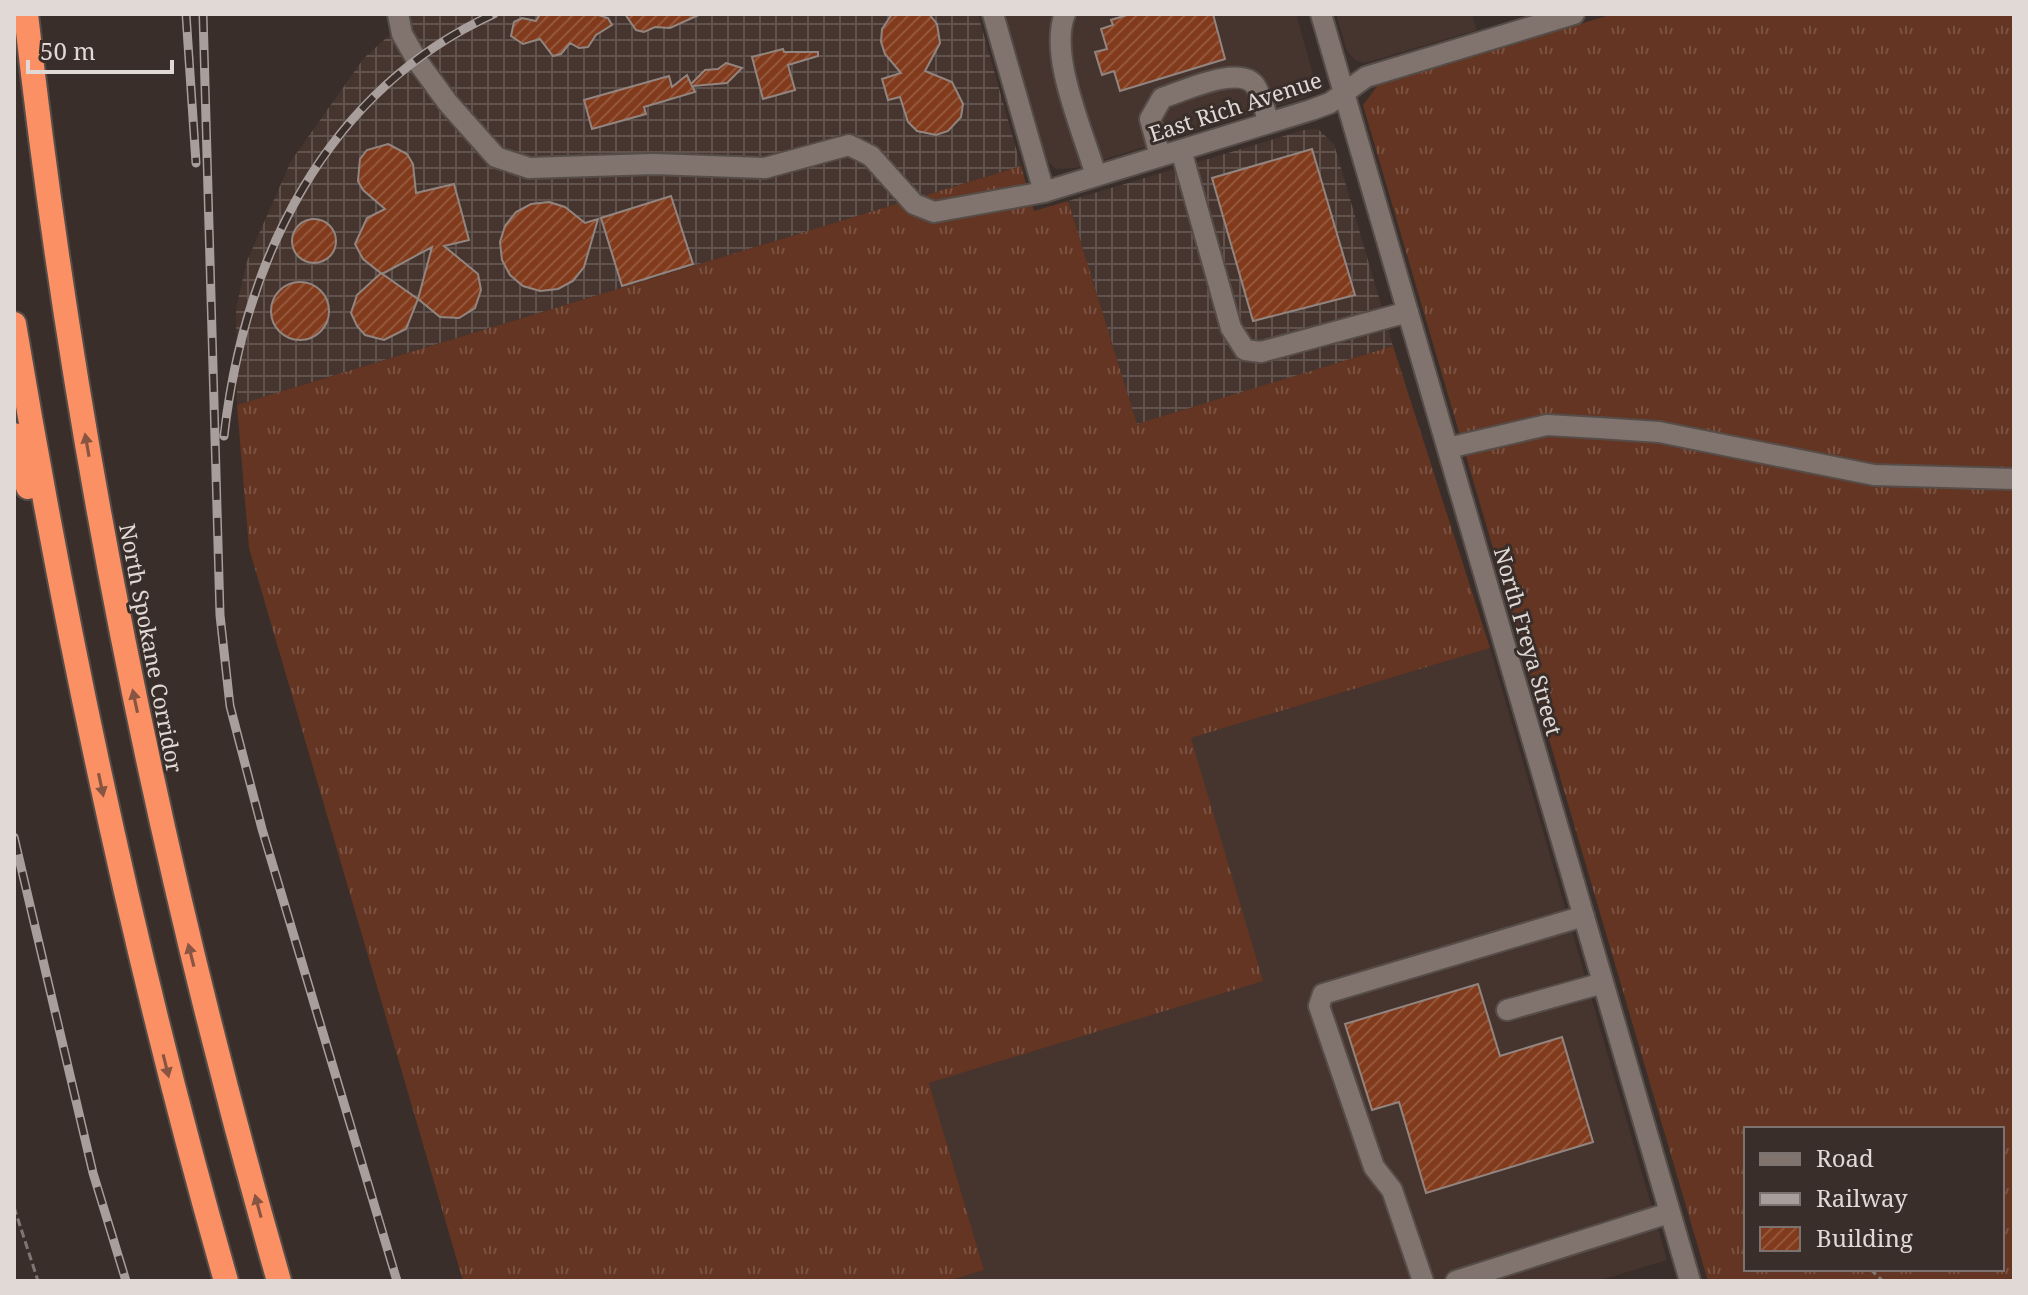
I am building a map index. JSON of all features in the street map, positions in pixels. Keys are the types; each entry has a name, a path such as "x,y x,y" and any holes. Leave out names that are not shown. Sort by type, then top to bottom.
{"highway":[{"name":"North Spokane Corridor","path":"26,14 60,281 119,622 191,955 279,1281"},
{"path":"14,324 66,625 151,1010 226,1281"},
{"path":"14,435 66,625"}],"street":[{"name":"East Rich Avenue","path":"398,14 402,34 418,62 448,103 496,157 529,168 654,164 765,168 849,145 871,156 914,204 934,212 1044,192 1269,123 1320,107 1366,77 1574,14"},
{"path":"993,14 1044,192"},
{"path":"1065,14 1059,30 1061,56 1096,176"},
{"name":"North Freya Street","path":"1321,14 1690,1281"},
{"path":"1160,156 1150,119 1162,98 1220,79 1234,75 1245,77 1256,85 1269,123"},
{"path":"1181,150 1231,328 1245,350 1261,352 1408,312"},
{"path":"1448,448 1547,425 1659,432 1874,475 2014,479"},
{"path":"1423,1281 1392,1190 1374,1167 1357,1121 1319,1006 1323,994 1584,916"},
{"path":"1507,1010 1603,983"},
{"path":"1456,1281 1669,1213"}],"path":[{"path":"14,1207 38,1281"}],"shaded area":[{"path":"413,14 978,14 1021,166 237,405 236,308 247,261 291,161 364,58"},
{"path":"1002,14 1296,14 1314,78 1312,90 1306,97 1076,168 1056,169 1044,159"},
{"path":"1336,14 1472,14 1477,30 1365,63 1355,60 1347,51"},
{"path":"1318,129 1334,144 1393,346 1137,425 1068,201 1304,130"},
{"path":"1490,648 1667,1260 1597,1281 948,1281 984,1270 929,1083 1262,981 1191,738"}],"green space":[{"path":"1613,14 2014,14 2014,1281 1708,1281 1363,105 1378,85"},
{"path":"1021,166 1034,211 1068,201 1137,424 1393,346 1490,648 1191,738 1263,981 929,1083 984,1270 948,1281 463,1281 249,548 237,405"}],"building":[{"path":"540,14 595,14 608,18 612,25 596,35 588,47 579,48 570,43 561,54 553,56 540,39 523,44 511,36 514,22 522,18 536,21"},
{"path":"625,14 701,14 670,28 655,27 644,32 636,30"},
{"path":"892,14 929,14 937,24 940,43 925,71 952,82 963,104 961,117 948,131 936,135 917,131 908,122 900,97 888,100 882,79 901,73 885,54 881,42 882,29"},
{"path":"1130,14 1213,14 1225,59 1120,91 1114,71 1102,75 1095,52 1107,49 1101,29 1113,25 1111,20"},
{"path":"783,49 784,52 818,52 818,56 788,65 795,90 763,99 752,57"},
{"path":"726,63 742,68 727,83 692,86 695,92 644,107 646,114 592,129 584,100 669,76 672,87 687,75 691,84 705,70 718,69"},
{"path":"388,144 407,154 413,164 416,193 454,184 469,240 444,246 478,274 481,290 475,308 459,318 440,317 418,299 406,329 384,340 365,335 351,313 357,295 381,273 363,259 355,244 367,218 385,209 363,190 358,181 360,159 367,150","holes":["432,247 418,299 382,274"]},
{"path":"1312,149 1355,295 1253,321 1212,178"},
{"path":"671,196 693,264 622,286 601,218"},
{"path":"549,202 565,207 585,223 598,219 584,267 573,281 558,289 540,291 523,286 510,275 502,260 500,242 505,226 516,212 531,204"},
{"path":"314,219 330,225 336,241 330,257 314,263 298,257 292,241 298,225"},
{"path":"300,282 321,290 329,311 321,332 300,340 279,332 271,311 279,290"},
{"path":"1478,984 1500,1056 1562,1037 1593,1142 1426,1193 1399,1102 1372,1110 1345,1024"}],"railway":[{"path":"186,14 196,163"},
{"path":"203,14 220,615 230,706 262,829 397,1281"},
{"path":"224,436 234,370 251,307 274,245 303,188 340,135 383,88 435,47 494,14"},
{"path":"14,837 93,1173 126,1281"}]}
